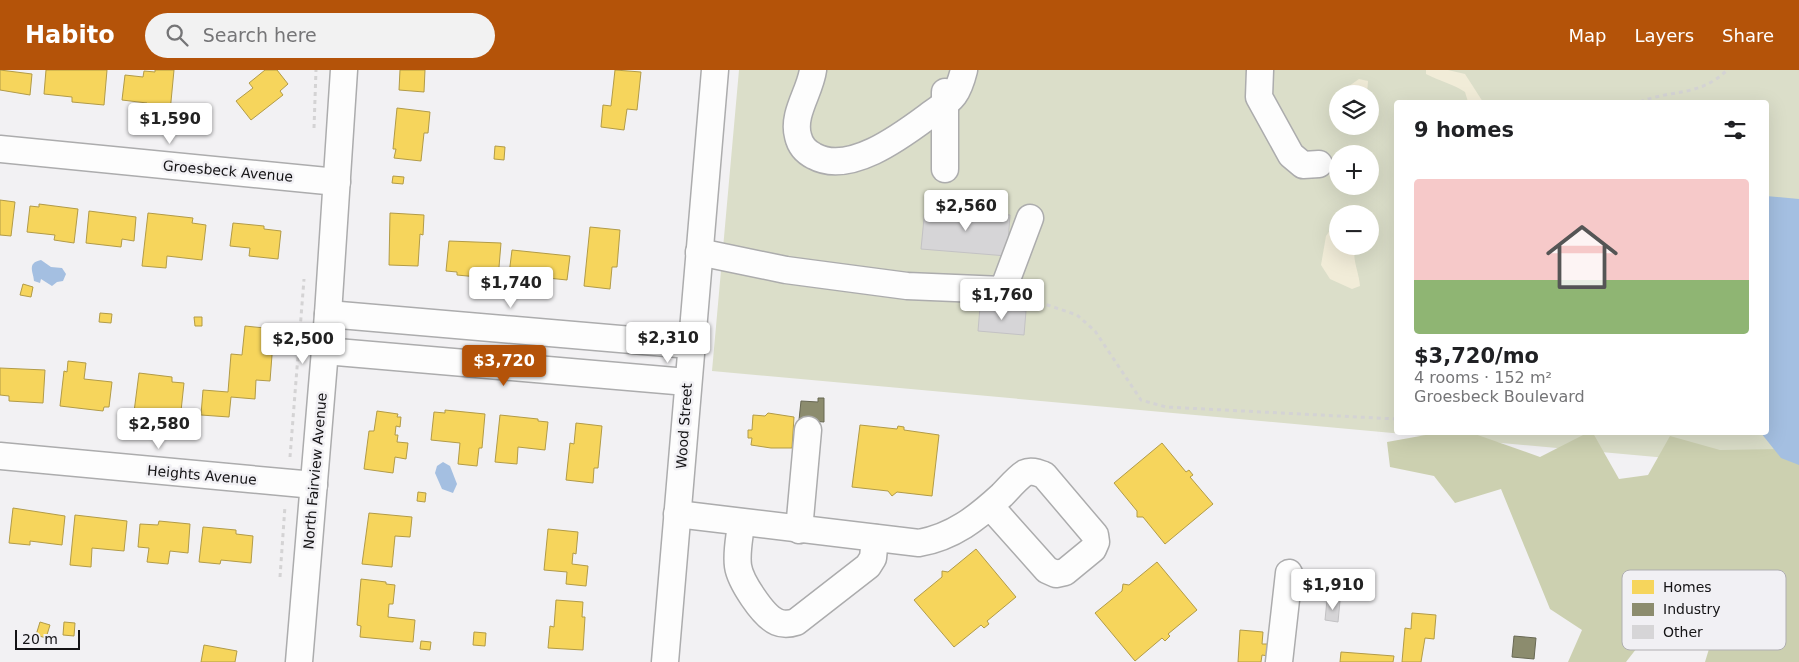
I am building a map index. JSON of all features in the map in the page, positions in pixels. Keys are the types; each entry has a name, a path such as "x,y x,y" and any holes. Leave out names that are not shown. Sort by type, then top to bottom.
{"street":[{"name":"North Fairview Avenue","path":"299,662 328,314 344,70"},
{"name":"Wood Street","path":"665,662 690,345 715,70"},
{"path":"813,70 798,116 797,132 805,149 819,159 849,159 874,150 903,135 945,104 954,95 964,70"},
{"path":"945,169 946,70"},
{"path":"1260,70 1258,95 1291,155 1303,165 1319,164"},
{"name":"Groesbeck Avenue","path":"0,150 337,182"},
{"path":"699,252 786,270 907,286 1003,290 1030,218"},
{"path":"328,314 690,345"},
{"path":"325,351 687,382"},
{"path":"799,530 808,430"},
{"name":"Heights Avenue","path":"0,456 314,485"},
{"path":"678,514 919,544 936,540 957,531 990,506"},
{"path":"741,523 737,565 741,580 767,615 777,622 787,624 796,622 868,566 873,558 875,538"},
{"path":"1279,662 1289,573"}],"path":[{"path":"314,134 316,70"},
{"path":"1649,100 1687,92 1714,83 1726,70"},
{"path":"280,584 305,272"},
{"path":"1003,290 1077,315 1095,331 1141,400 1166,407 1394,419"}],"green space":[{"path":"739,70 1799,70 1799,470 1415,435 1769,435 1769,100 1394,100 1394,433 712,371"},
{"path":"1426,435 1478,435 1540,457 1583,435 1594,435 1619,479 1648,475 1670,436 1720,450 1785,449 1799,458 1799,662 1705,662 1709,650 1786,650 1786,570 1622,570 1622,650 1635,650 1626,662 1568,662 1582,630 1550,609 1501,489 1455,503 1434,476 1390,467 1387,442"}],"sand":[{"path":"1426,70 1448,70 1465,74 1482,100 1467,100 1465,92 1426,74"},
{"path":"1359,79 1368,81 1368,85 1350,85"},
{"path":"1329,232 1329,255 1354,255 1360,286 1352,289 1330,279 1321,265 1326,236"}],"water":[{"path":"1769,196 1799,199 1799,465 1781,458 1763,435 1769,435"},
{"path":"41,260 51,267 62,268 66,274 63,281 57,282 52,286 41,279 40,283 34,281 32,266 36,261"},
{"path":"443,462 450,466 457,484 453,493 442,489 435,473 437,466"}],"building: Homes":[{"path":"0,70 32,74 30,95 0,90"},
{"path":"46,70 107,70 104,105 72,102 72,97 44,94"},
{"path":"155,70 174,70 170,112 146,109 147,103 122,100 125,75 143,77 144,71 155,72"},
{"path":"265,70 277,70 288,84 280,91 283,95 251,120 236,101 253,88 249,83"},
{"path":"400,70 425,70 424,92 399,90"},
{"path":"615,70 641,72 637,110 627,109 624,130 601,127 603,105 611,106"},
{"path":"397,108 430,112 428,133 424,133 421,161 394,158 396,149 393,149"},
{"path":"495,146 505,147 504,160 494,159"},
{"path":"393,176 404,177 403,184 392,183"},
{"path":"0,200 15,202 11,236 0,235"},
{"path":"39,204 78,209 74,243 54,240 55,235 27,232 30,206 39,207"},
{"path":"89,211 136,217 134,241 122,239 121,247 86,243"},
{"path":"148,213 193,218 192,223 206,225 202,260 167,256 166,268 142,266"},
{"path":"390,213 424,215 423,235 420,234 418,266 389,265"},
{"path":"233,223 264,226 264,229 281,231 278,259 249,256 250,248 230,246"},
{"path":"590,227 620,230 617,267 612,267 610,289 584,286"},
{"path":"449,241 501,243 498,279 457,275 457,272 446,271"},
{"path":"512,250 570,256 567,280 509,274"},
{"path":"23,284 33,287 31,297 20,295"},
{"path":"100,313 112,314 111,323 99,322"},
{"path":"194,317 202,317 202,326 195,326"},
{"path":"245,326 274,329 270,381 256,380 255,399 231,397 229,417 201,415 203,390 228,392 231,354 242,355"},
{"path":"68,361 86,363 84,379 112,382 109,407 104,407 103,411 60,406 64,371 67,372"},
{"path":"0,368 45,370 43,403 9,401 9,396 0,395"},
{"path":"139,373 172,377 172,382 184,383 181,411 169,410 168,416 134,412"},
{"path":"445,410 485,414 482,448 479,448 477,466 458,464 460,443 431,440 434,412 445,413"},
{"path":"377,411 398,414 397,417 401,417 400,427 396,426 395,435 398,435 397,442 408,443 406,459 395,457 393,473 364,469 369,431 374,431"},
{"path":"768,413 794,417 792,448 771,448 751,445 752,438 748,438 748,430 752,430 753,415 765,416"},
{"path":"500,415 538,419 538,421 548,422 545,450 518,447 517,464 495,462"},
{"path":"576,423 602,426 598,468 594,468 593,483 566,480 570,443 574,444"},
{"path":"860,425 897,429 898,426 904,427 904,430 939,435 932,496 897,492 892,496 888,491 852,487"},
{"path":"1162,443 1186,472 1189,470 1193,475 1190,477 1213,504 1165,544 1143,517 1137,517 1137,511 1114,483"},
{"path":"418,492 426,493 425,502 417,501"},
{"path":"13,508 65,516 62,545 30,541 30,545 9,543"},
{"path":"369,513 412,517 410,537 395,536 392,567 362,564"},
{"path":"75,515 127,521 124,551 92,548 91,567 70,565"},
{"path":"159,521 190,524 188,553 170,551 168,564 147,562 149,548 138,547 140,524 158,525"},
{"path":"203,527 236,530 236,534 253,536 251,563 221,560 220,564 199,562"},
{"path":"548,529 578,532 576,554 573,553 572,564 588,566 586,586 566,584 567,572 544,570"},
{"path":"976,549 1016,597 987,621 989,624 984,628 981,625 954,647 914,600 942,577 942,571 948,572"},
{"path":"1157,562 1197,610 1168,634 1170,636 1165,641 1162,638 1135,661 1095,613 1122,591 1123,584 1129,585"},
{"path":"361,579 395,585 393,604 389,604 388,617 415,620 413,642 360,637 361,626 357,625"},
{"path":"556,600 583,602 582,617 585,617 583,650 548,648 550,626 554,627"},
{"path":"1412,613 1436,615 1434,639 1425,638 1421,662 1402,662 1405,628 1411,629"},
{"path":"40,622 50,625 46,638 36,635"},
{"path":"64,622 75,623 74,636 63,635"},
{"path":"1240,630 1263,632 1262,644 1269,644 1268,656 1262,655 1261,662 1238,662"},
{"path":"474,632 486,633 485,646 473,645"},
{"path":"421,641 431,642 430,650 420,649"},
{"path":"204,645 237,651 235,662 201,662"},
{"path":"1341,652 1394,656 1393,662 1340,662"}],"building: Industry":[{"path":"818,398 824,398 824,422 799,420 801,401 818,402"},
{"path":"1514,636 1536,638 1534,659 1512,657"}],"building: Other":[{"path":"925,208 1010,215 1007,256 921,249"},
{"path":"980,307 1026,311 1024,335 978,331"},
{"path":"1327,600 1340,601 1338,622 1325,620"}]}
